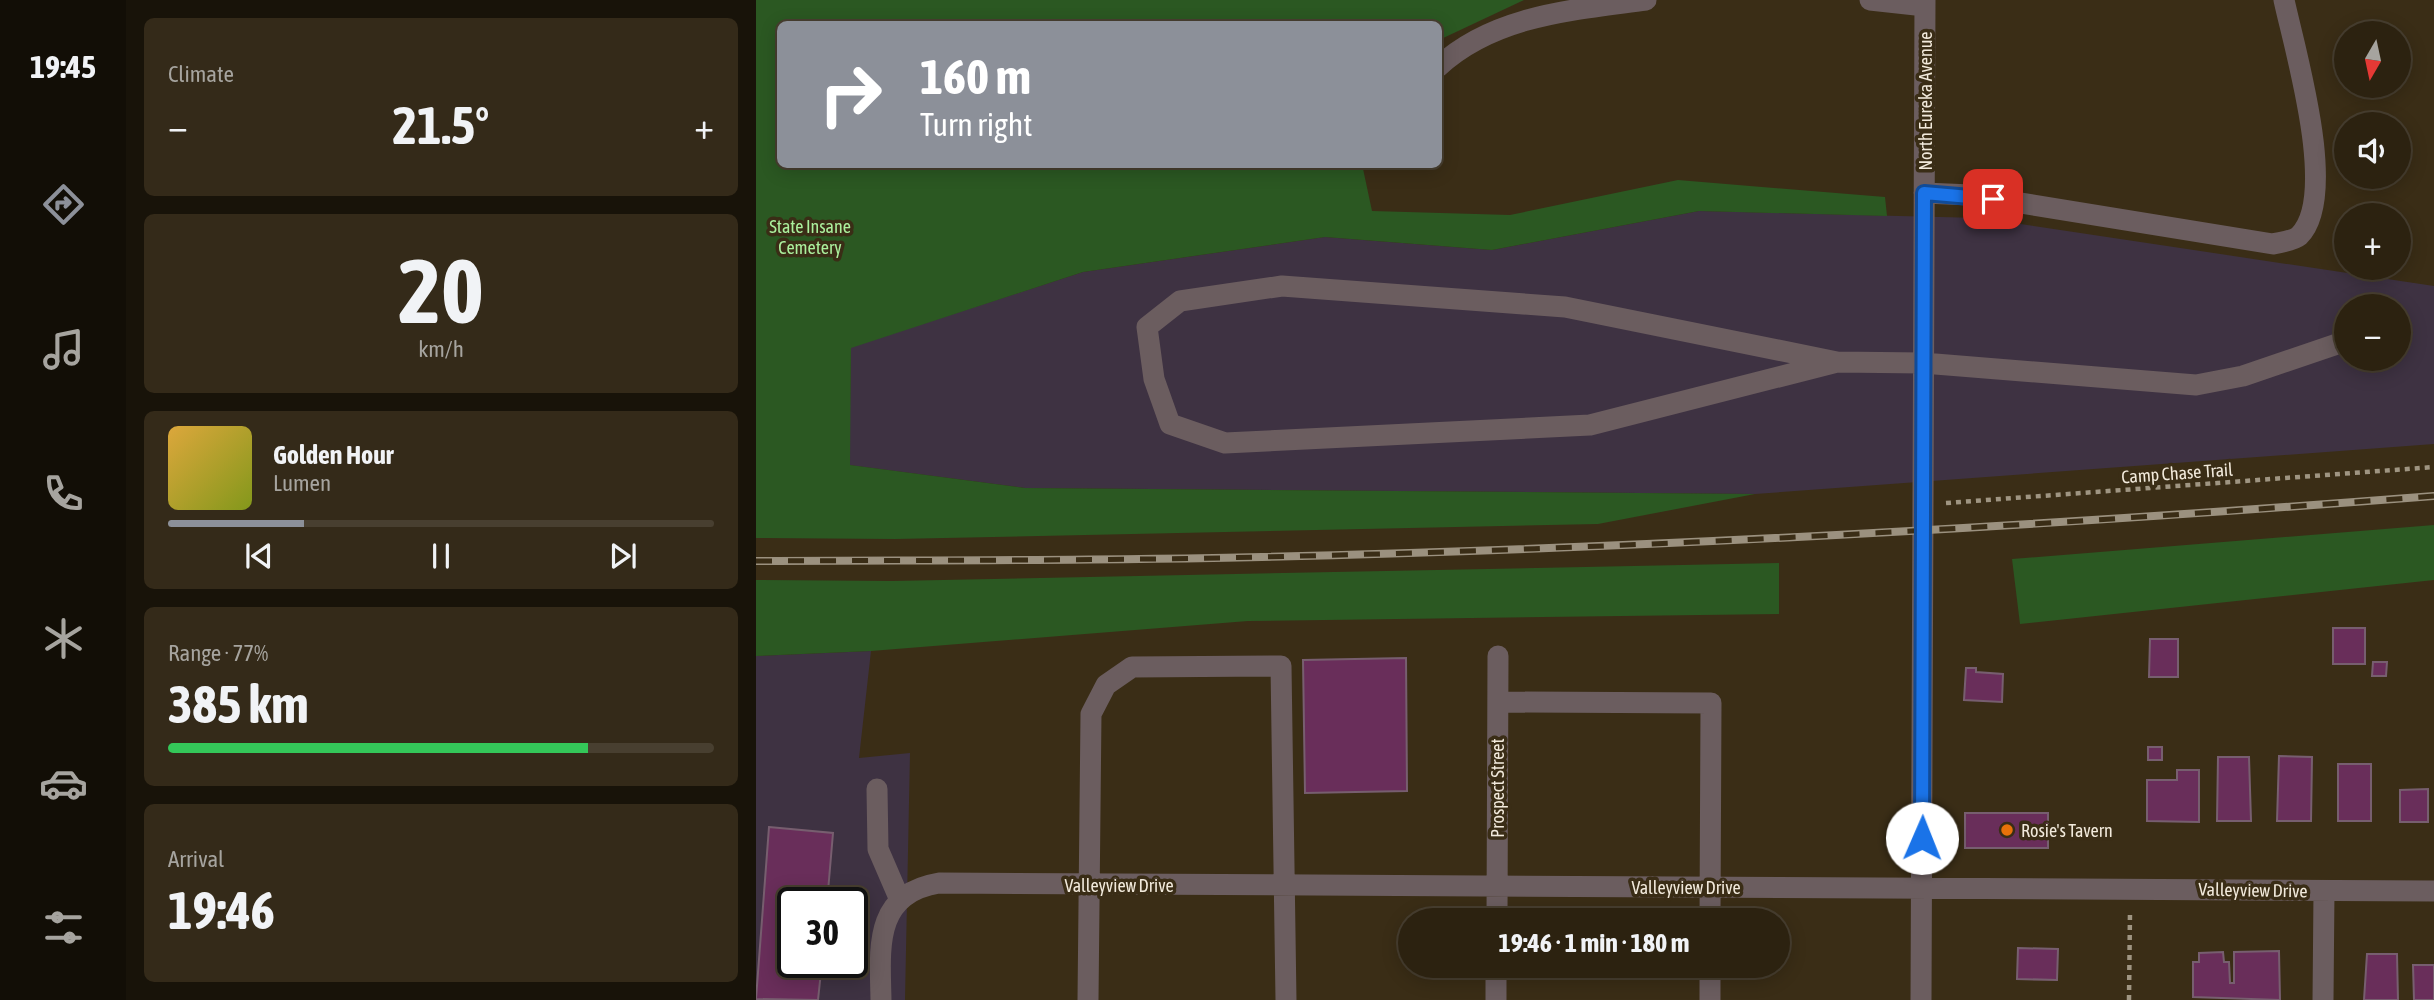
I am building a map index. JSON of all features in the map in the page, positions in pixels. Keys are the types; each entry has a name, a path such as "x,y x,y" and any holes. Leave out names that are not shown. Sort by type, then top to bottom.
{"street":[{"path":"1442,63 1459,48 1538,14 1646,0"},
{"path":"1870,0 1925,3"},
{"path":"1924,193 1971,195 2273,244 2297,239 2310,221 2316,196 2311,123 2284,0"},
{"name":"North Eureka Avenue","path":"1921,1000 1925,3"},
{"path":"1837,362 1590,425 1225,443 1170,424 1153,379 1147,327 1180,301 1282,286 1564,307 1837,362 1923,363 2196,385 2243,376 2334,345"},
{"name":"Prospect Street","path":"1497,908 1498,656"},
{"path":"1088,1000 1091,713 1107,685 1132,667 1282,666 1286,1000"},
{"path":"1498,702 1711,703 1710,908"},
{"path":"877,789 878,849 900,900 889,913 883,931 881,1000"},
{"name":"Valleyview Drive","path":"900,900 918,888 939,883 2434,891"},
{"path":"2323,891 2323,1000"},
{"path":"1496,978 1496,1000"},
{"path":"1710,978 1710,1000"}],"path":[{"name":"Camp Chase Trail","path":"1922,504 2434,467"},
{"path":"2129,1000 2130,889"}],"shaded area":[{"path":"1699,211 1980,218 2334,271 2334,280 2394,280 2434,286 2434,444 1755,494 1025,488 849,465 851,347 1083,272 1325,237 1492,250"},
{"path":"871,651 859,758 910,753 905,1000 756,1000 756,656"}],"green space":[{"name":"State Insane Cemetery","path":"756,0 1524,0 1442,39 1442,21 777,21 777,168 1363,168 1372,211 1510,215 1678,180 1885,197 1887,216 1699,211 1492,250 1325,237 1083,272 851,348 850,465 1025,488 1755,494 1598,524 895,539 756,538"},
{"path":"2434,525 2434,580 2020,624 2012,559"},
{"path":"1779,563 1779,614 1248,621 871,651 756,656 756,580 892,581"}],"building":[{"path":"2333,628 2365,628 2365,664 2333,664"},
{"path":"2150,639 2178,639 2178,677 2149,677"},
{"path":"1406,658 1407,791 1305,793 1303,660"},
{"path":"2373,662 2387,662 2386,676 2372,676"},
{"path":"1966,668 1976,668 1976,672 2003,674 2002,702 1964,700"},
{"path":"2148,747 2162,747 2162,760 2148,760"},
{"path":"2279,756 2312,757 2311,821 2277,821"},
{"path":"2218,757 2249,757 2251,821 2217,821"},
{"path":"2338,764 2371,764 2371,821 2338,821"},
{"path":"2177,770 2199,770 2199,822 2147,821 2147,780 2177,780"},
{"path":"2428,789 2428,822 2400,822 2400,790"},
{"name":"Rosie's Tavern","path":"1965,813 2048,813 2048,848 1965,848"},
{"path":"769,827 833,833 828,887 777,887 777,978 820,978 818,1000 756,999"},
{"path":"2018,948 2058,949 2057,980 2017,979"},
{"path":"2279,951 2280,1000 2193,997 2193,962 2199,962 2199,953 2223,952 2224,962 2229,962 2230,983 2234,983 2234,952"},
{"path":"2367,954 2397,954 2398,1000 2364,1000"},
{"path":"2413,965 2434,965 2434,1000 2414,1000"}],"railway":[{"path":"756,561 1199,558 1555,548 1995,526 2434,496"}],"place":[{"name":"Rosie's Tavern","path":"2007,830"}],"route":[{"path":"1922,838 1924,193 1993,199"}]}
